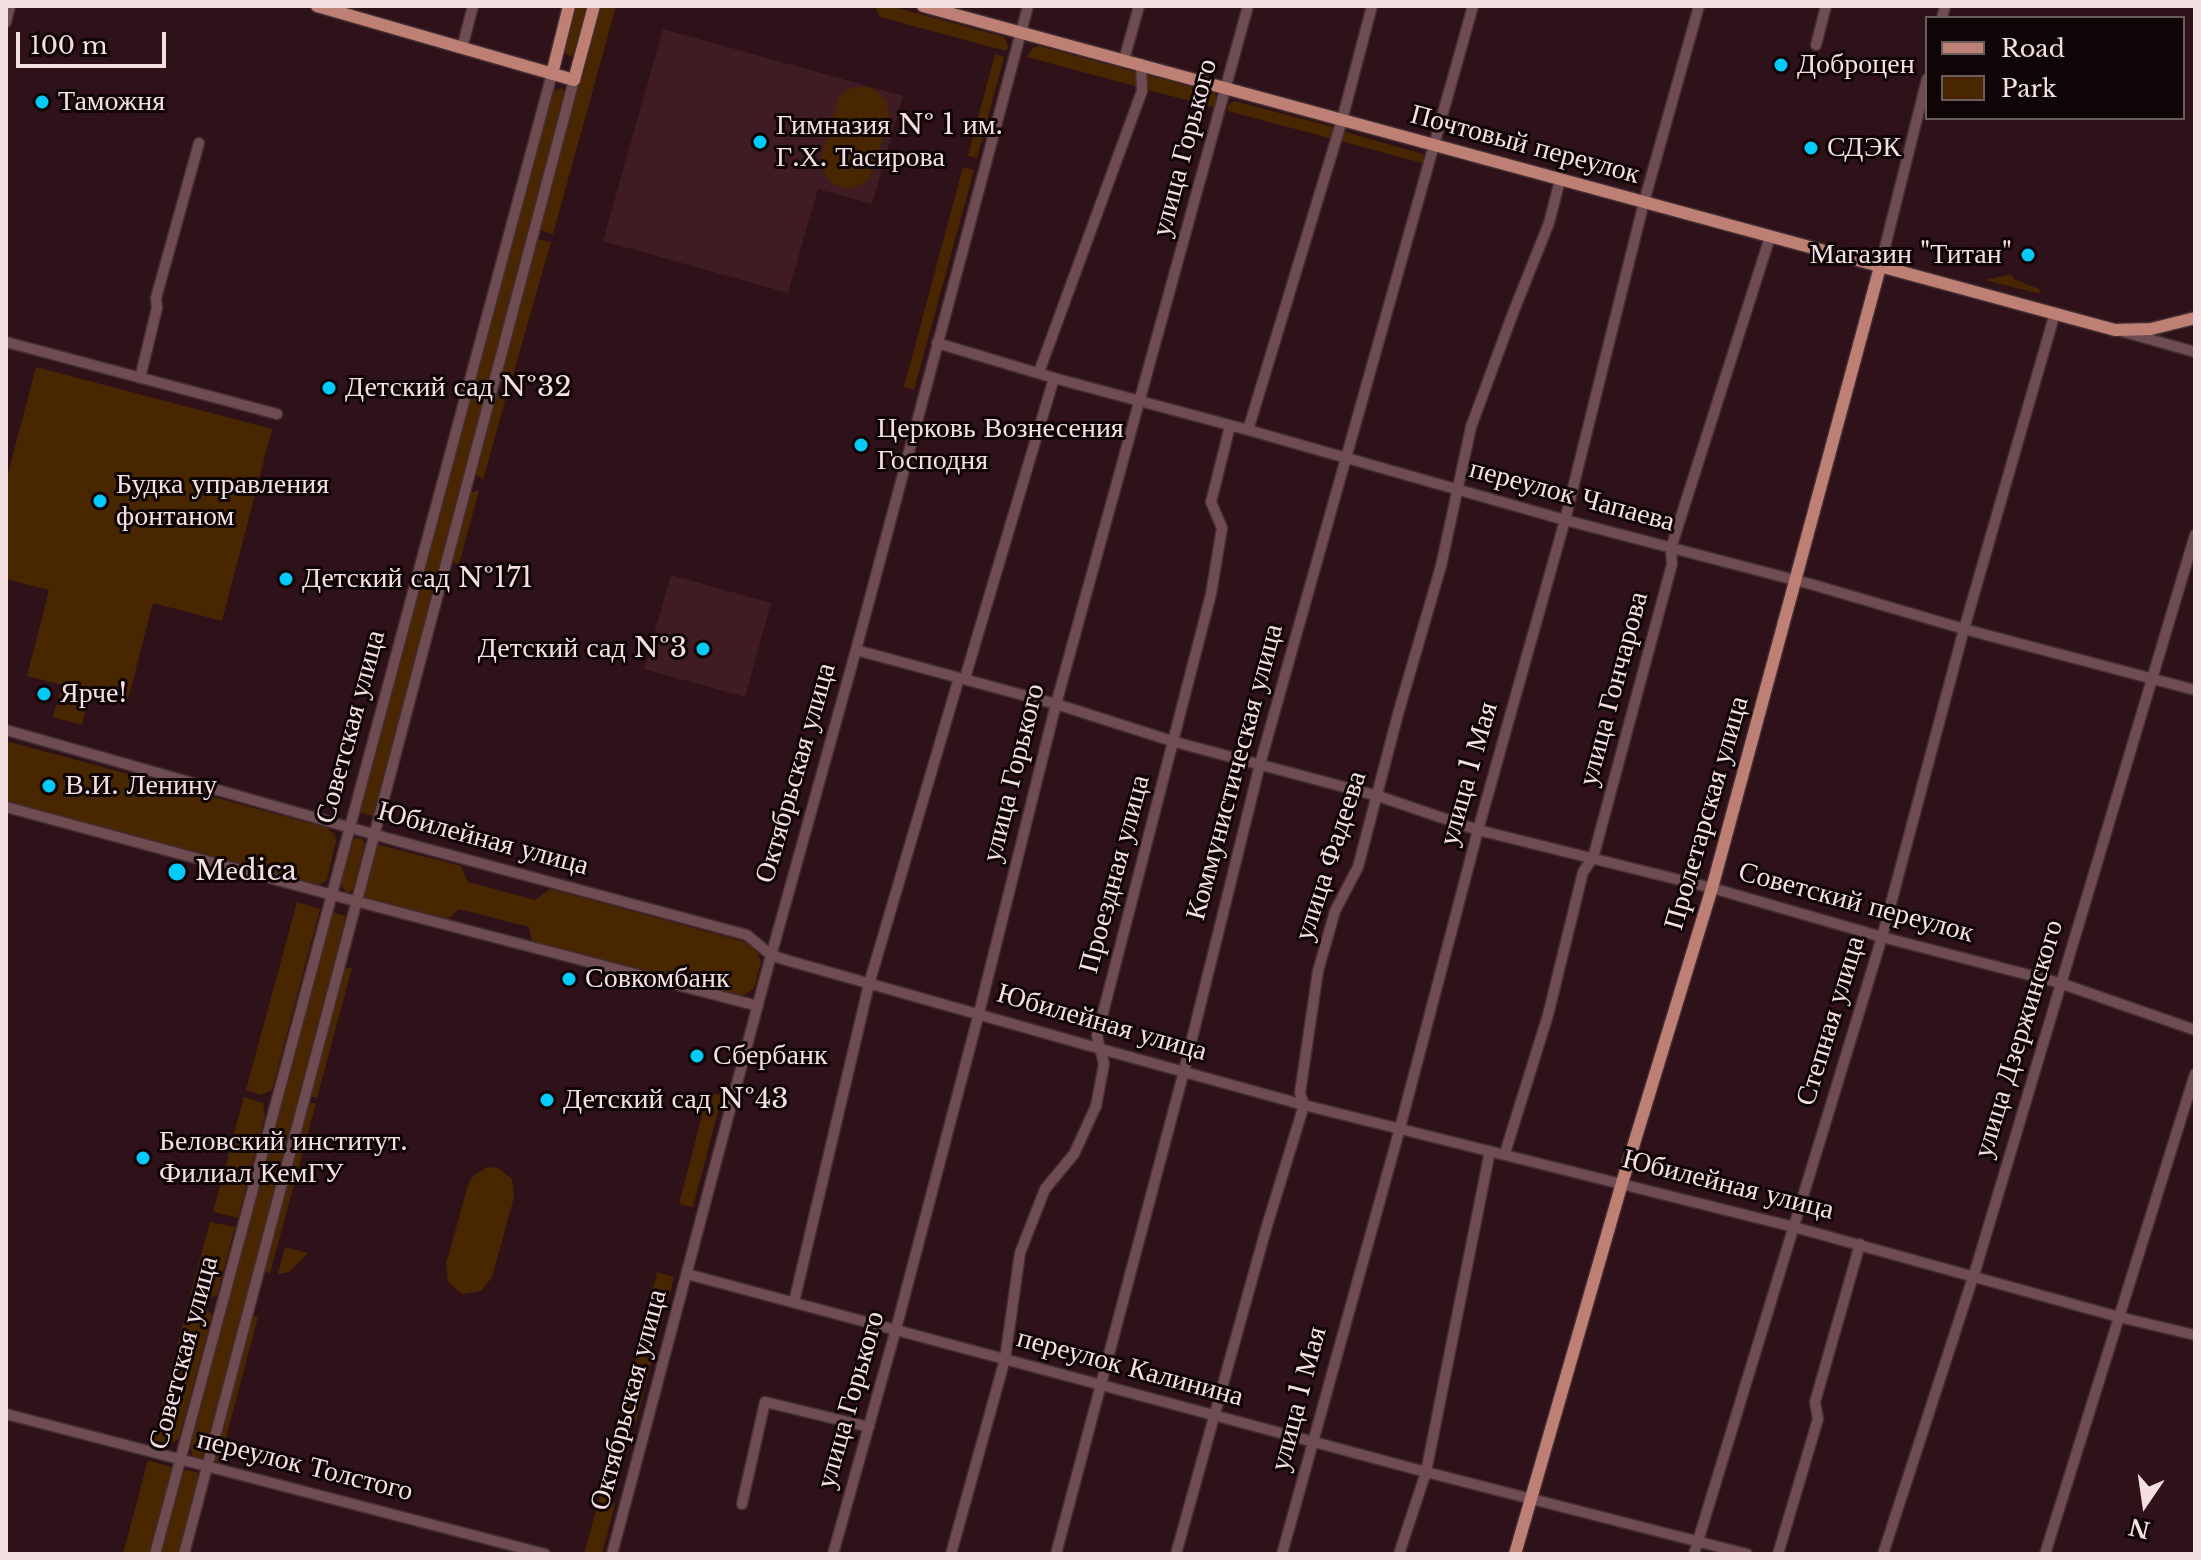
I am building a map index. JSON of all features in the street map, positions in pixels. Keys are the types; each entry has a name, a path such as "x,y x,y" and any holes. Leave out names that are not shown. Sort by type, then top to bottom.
{"main road":[{"path":"317,6 350,11 574,80"},
{"name":"Советская улица","path":"552,74 569,6"},
{"name":"Советская улица","path":"574,80 594,6"},
{"name":"Почтовый переулок","path":"923,6 2115,330 2151,329 2195,318"},
{"name":"Пролетарская улица","path":"1515,1554 1622,1183 1712,888 1880,267"}],"street":[{"path":"6,22 10,6"},
{"path":"462,48 473,6"},
{"name":"Октябрьская улица","path":"612,1554 1028,6"},
{"path":"1124,60 1139,6"},
{"name":"улица Горького","path":"833,1554 979,1013 1056,704 1248,6"},
{"path":"1248,430 1342,120 1372,6"},
{"name":"Коммунистическая улица","path":"1056,1554 1184,1071 1260,764 1473,6"},
{"name":"улица 1 Мая","path":"1282,1554 1565,520 1644,202 1699,6"},
{"path":"1816,45 1826,6"},
{"path":"1039,372 1142,91 1141,64"},
{"name":"Советская улица","path":"155,1554 552,74"},
{"name":"Советская улица","path":"184,1554 574,80"},
{"name":"Пролетарская улица","path":"1880,267 1925,87"},
{"path":"140,378 157,308 156,298 199,143"},
{"name":"улица Фадеева","path":"1176,1554 1304,1105 1300,1093 1318,971 1335,911 1358,867 1441,566 1475,415 1549,223 1560,180"},
{"name":"улица Гончарова","path":"1505,1153 1548,1015 1583,872 1593,858 1672,564 1671,548 1770,237"},
{"name":"Степная улица","path":"1694,1554 1882,937 1964,629 2055,313"},
{"path":"2115,330 2195,352"},
{"path":"6,342 277,414"},
{"name":"переулок Чапаева","path":"937,343 1456,490 2195,690"},
{"path":"794,1302 869,984 1054,378"},
{"name":"Проездная улица","path":"951,1554 1005,1359 1020,1253 1045,1189 1074,1154 1096,1106 1104,1064 1097,1036 1211,594 1222,528 1211,502 1230,426"},
{"name":"улица Дзержинского","path":"1883,1554 1973,1276 2195,535"},
{"name":"Советский переулок","path":"856,650 1056,704 1175,742 1378,796 1478,830 1712,888 1882,937 2060,983 2195,1030"},
{"name":"Юбилейная улица","path":"6,730 747,935 771,955 1101,1049 1304,1105 1860,1244 2119,1317 2195,1335"},
{"path":"6,807 758,1006"},
{"path":"2045,1554 2195,1074"},
{"path":"1399,1554 1426,1472 1490,1151"},
{"path":"1778,1554 1818,1419 1815,1402 1860,1244"},
{"name":"переулок Калинина","path":"687,1274 1426,1472 1747,1554"},
{"path":"742,1504 765,1402 869,1427"},
{"name":"переулок Толстого","path":"6,1414 545,1554"}],"shaded area":[{"name":"Гимназия № 1 им. Г.Х. Тасирова","path":"663,29 903,96 872,204 818,189 788,293 603,241"},
{"path":"671,575 771,603 745,697 644,669"}],"green space":[{"path":"573,6 589,6 575,53 570,56 563,46"},
{"path":"600,6 616,6 553,234 540,230"},
{"path":"875,6 890,6 1004,37 1008,46 1006,51 880,17"},
{"path":"1039,46 1214,93 1218,98 1216,108 1027,57 1033,48"},
{"path":"995,54 1004,57 977,158 968,156"},
{"path":"868,87 878,92 885,100 888,121 871,177 855,188 843,188 825,175 822,154 838,99 847,90"},
{"path":"561,88 566,98 373,816 359,812 551,93"},
{"path":"1234,101 1333,127 1333,139 1228,111 1228,105"},
{"path":"1342,131 1423,154 1426,164 1340,141"},
{"path":"963,167 974,170 914,390 904,387"},
{"path":"537,239 551,242 509,389 499,379"},
{"path":"2011,274 2014,279 2039,289 2041,294 1985,280"},
{"path":"36,367 272,429 222,621 153,603 127,703 90,693 82,725 53,717 62,685 27,676 49,590 6,579 6,481"},
{"path":"495,395 506,397 483,480 474,473"},
{"path":"479,490 458,568 451,558 468,494"},
{"path":"6,741 328,828 336,841 327,880 315,887 6,804"},
{"path":"357,838 365,844 354,889 348,893 340,885 352,840"},
{"path":"376,844 461,866 468,882 535,900 550,889 749,943 758,952 761,962 754,988 737,996 532,942 529,927 459,909 448,919 362,897"},
{"path":"297,902 320,909 272,1090 261,1095 246,1090"},
{"path":"331,912 346,916 204,1460 193,1457 190,1447"},
{"path":"352,968 317,1098 309,1096 338,972"},
{"path":"708,1092 722,1096 693,1207 679,1204"},
{"path":"244,1097 263,1103 265,1116 238,1218 213,1212"},
{"path":"307,1103 316,1103 270,1273 261,1271"},
{"path":"487,1167 498,1168 512,1179 514,1197 492,1277 481,1291 462,1294 448,1282 446,1264 468,1185 472,1177"},
{"path":"210,1222 235,1227 217,1295 207,1300 190,1296"},
{"path":"285,1247 308,1253 289,1272 278,1274"},
{"path":"657,1272 674,1277 662,1322 646,1318"},
{"path":"189,1302 204,1305 212,1316 179,1438 169,1446 152,1442"},
{"path":"250,1315 258,1317 219,1464 214,1460"},
{"path":"637,1355 652,1359 636,1422 621,1418"},
{"path":"619,1425 631,1428 612,1497 615,1504 603,1551 584,1554"},
{"path":"148,1460 174,1468 152,1554 123,1554"},
{"path":"182,1472 199,1473 201,1477 180,1554 160,1554"}],"place":[{"name":"Доброцен","path":"1781,65"},
{"name":"Таможня","path":"42,102"},
{"name":"Гимназия № 1 им. Г.Х. Тасирова","path":"760,142"},
{"name":"СДЭК","path":"1811,148"},
{"name":"Магазин \"Титан\"","path":"2028,255"},
{"name":"Детский сад №32","path":"329,388"},
{"name":"Церковь Вознесения Господня","path":"861,445"},
{"name":"Будка управления фонтаном","path":"100,501"},
{"name":"Детский сад №171","path":"286,579"},
{"name":"Детский сад №3","path":"703,649"},
{"name":"Ярче!","path":"44,694"},
{"name":"В.И. Ленину","path":"49,786"},
{"name":"Mеdica","path":"177,872"},
{"name":"Совкомбанк","path":"569,979"},
{"name":"Сбербанк","path":"697,1056"},
{"name":"Детский сад №43","path":"547,1100"},
{"name":"Беловский институт. Филиал КемГУ","path":"143,1158"}]}
